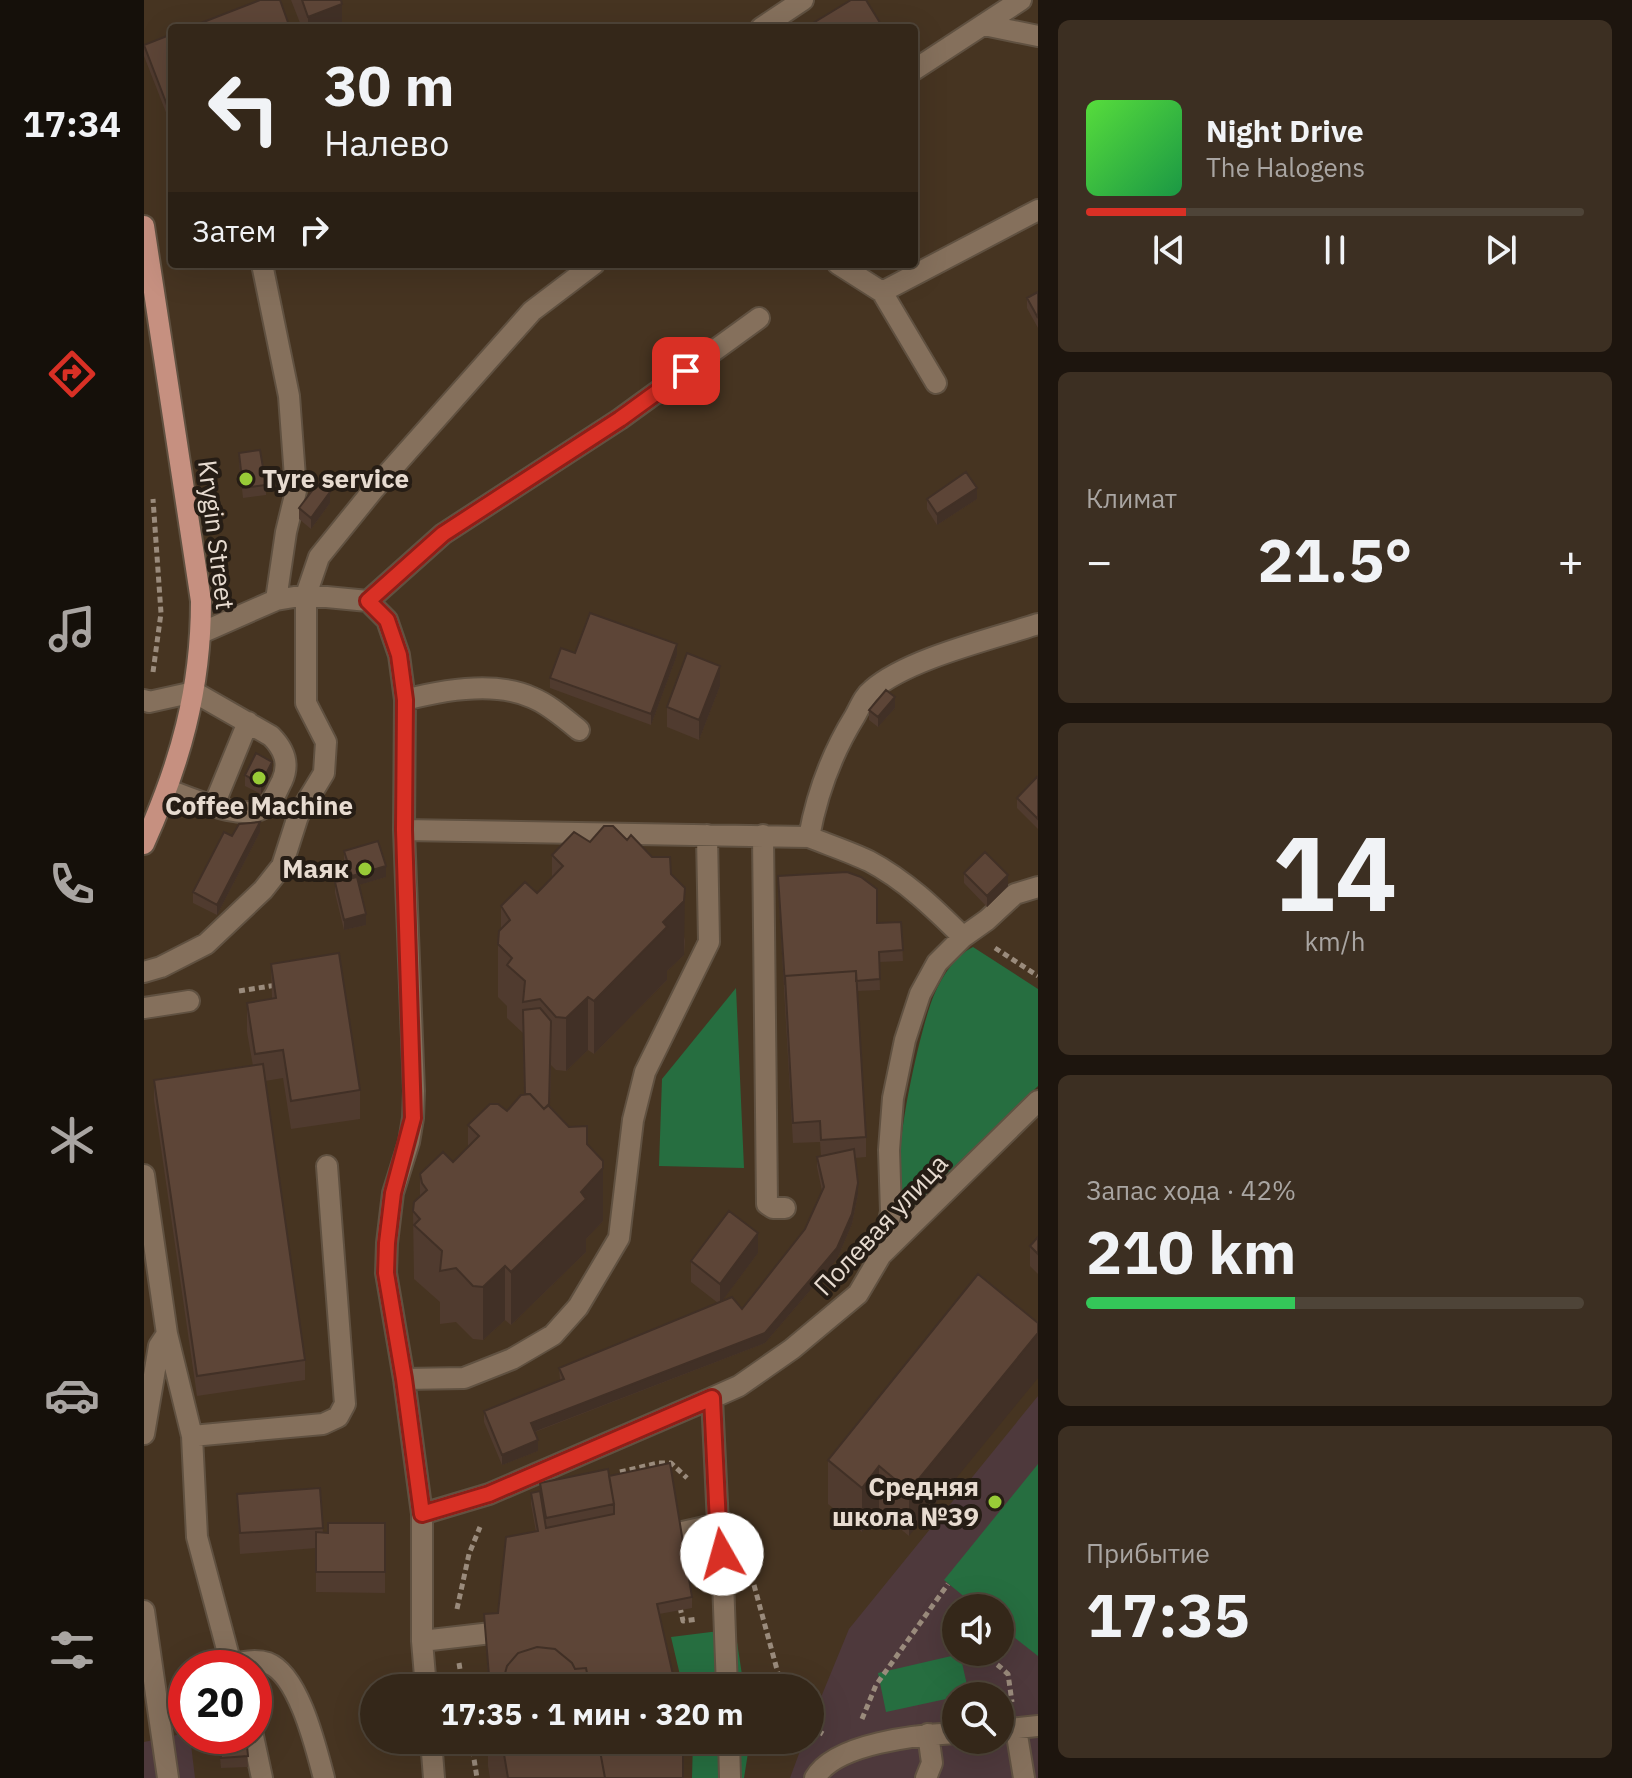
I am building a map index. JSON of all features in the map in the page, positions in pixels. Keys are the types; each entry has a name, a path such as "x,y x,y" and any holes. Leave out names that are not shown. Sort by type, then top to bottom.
{"main road":[{"name":"Krygin Street","path":"144,226 201,601 201,633 194,692 183,744 168,790 144,844"}],"street":[{"path":"767,24 803,0"},
{"path":"918,67 1021,0"},
{"path":"984,25 1038,36"},
{"path":"882,292 1038,210"},
{"path":"263,268 289,396 296,491 286,532 276,600"},
{"path":"144,972 161,967 206,944 263,890 282,866 298,816 324,773 326,742 306,703 306,595 319,557 383,478 532,311 589,268"},
{"path":"844,268 882,292 936,383"},
{"path":"368,601 443,534 620,419 759,318"},
{"path":"201,633 276,600 306,595 336,596 368,601 387,620 399,655 405,700 404,830 413,1118 393,1193 386,1273 422,1514 425,1674"},
{"path":"809,837 813,814 834,750 869,692 914,665 1038,624"},
{"path":"405,700 444,690 514,691 536,699 579,730"},
{"path":"146,702 194,692 271,736 281,746 287,770 274,798 257,812 246,814 168,790"},
{"path":"214,805 248,722"},
{"path":"404,830 809,837 870,862 906,885 967,934"},
{"path":"404,1379 464,1378 512,1359 553,1335 578,1307 619,1238 633,1120 645,1072 709,942 707,835"},
{"path":"763,835 767,1204 773,1208 785,1208"},
{"path":"881,1255 891,1212 889,1150 893,1098 905,1040 920,994 937,963 967,934 1015,894 1038,887"},
{"path":"144,1008 189,1001"},
{"name":"Полевая улица","path":"422,1514 489,1494 739,1386 792,1349 858,1294 881,1255 1038,1101"},
{"path":"192,1436 323,1424 338,1417 345,1404 327,1166"},
{"path":"144,1175 167,1334 192,1436 197,1537 227,1650"},
{"path":"144,1434 159,1346 167,1334"},
{"path":"712,1398 726,1674"},
{"path":"637,1542 718,1524"},
{"path":"643,1570 722,1554"},
{"path":"144,1611 168,1778"},
{"path":"422,1641 527,1630"},
{"path":"272,1667 294,1691 316,1746 324,1778"},
{"path":"1014,1728 1038,1726"},
{"path":"926,1778 932,1763 928,1734"},
{"path":"815,1778 819,1770 851,1750 942,1734"},
{"path":"1014,1747 1024,1778"},
{"path":"257,1754 262,1778"},
{"path":"432,1754 434,1778"},
{"path":"729,1754 730,1778"}],"path":[{"path":"146,702 161,613 153,493"},
{"path":"967,934 1038,976"},
{"path":"239,991 291,982"},
{"path":"616,1473 671,1463 683,1472 689,1482"},
{"path":"461,1674 454,1636 459,1594 469,1554 481,1525 488,1517"},
{"path":"851,1750 876,1685 948,1584"},
{"path":"679,1606 683,1621"},
{"path":"997,1666 1008,1674"},
{"path":"473,1754 477,1778"}],"shaded area":[{"name":"Средняя школа №39","path":"1038,1396 1038,1778 790,1778 799,1754 824,1754 824,1690 849,1629"},
{"path":"168,1737 168,1754 192,1754 195,1778 144,1778 144,1742"}],"green space":[{"path":"973,947 1038,989 1038,1086 918,1203 906,1205 900,1191 901,1138 920,1042 932,1000 943,977 959,957"},
{"path":"736,988 744,1168 659,1166 662,1079"},
{"path":"1038,1464 1038,1656 1014,1637 1014,1594 961,1594 944,1580"},
{"path":"735,1629 742,1674 680,1674 671,1637"},
{"path":"942,1658 942,1666 963,1666 966,1682 942,1682 942,1700 886,1712 878,1673"},
{"path":"693,1754 748,1754 744,1778 692,1778"}],"building":[{"path":"260,0 280,0 289,24 198,24"},
{"path":"302,0 341,0 342,4 308,17"},
{"path":"851,0 866,0 881,24 812,24"},
{"path":"168,36 167,105 144,45"},
{"path":"1038,292 1038,318 1027,298"},
{"path":"260,450 266,485 243,488 239,453"},
{"path":"966,472 977,488 937,514 927,499"},
{"path":"318,483 330,492 311,518 299,508"},
{"path":"590,613 677,644 651,714 550,678 561,648 575,653"},
{"path":"687,653 720,666 699,720 667,707"},
{"path":"886,690 895,697 878,717 869,710"},
{"path":"256,753 272,762 261,784 245,775"},
{"path":"1038,779 1038,819 1017,798"},
{"path":"260,822 217,905 193,892 224,832 232,836 239,824"},
{"path":"604,826 613,826 627,840 631,835 652,857 670,857 671,874 685,888 684,901 663,922 667,927 594,1001 588,997 566,1018 556,1017 540,999 523,1002 525,981 507,965 512,958 498,944 499,931 510,920 501,906 525,882 537,893 543,887 563,866 552,855 574,832 590,842"},
{"path":"378,841 386,866 352,876 344,851"},
{"path":"985,852 1008,875 987,896 964,873"},
{"path":"847,872 861,877 877,889 877,923 901,922 903,950 879,952 880,979 856,981 856,971 785,976 785,985 778,876"},
{"path":"357,877 366,914 344,920 335,882"},
{"path":"339,953 360,1090 291,1101 283,1050 255,1054 247,1003 276,998 271,964"},
{"path":"856,971 866,1137 821,1140 820,1121 793,1123 785,976"},
{"path":"540,1008 551,1021 549,1105 544,1109 530,1094 525,1094 523,1010"},
{"path":"263,1064 305,1360 197,1376 154,1080"},
{"path":"530,1094 544,1109 548,1105 569,1127 587,1126 587,1144 603,1161 603,1168 581,1192 586,1199 511,1272 505,1266 483,1287 473,1286 456,1268 440,1271 442,1251 414,1225 420,1219 413,1211 414,1202 427,1190 420,1174 443,1152 453,1162 479,1136 468,1125 490,1104 498,1104 507,1111 521,1095"},
{"path":"854,1149 858,1183 852,1214 837,1248 765,1333 531,1423 538,1440 502,1455 484,1411 564,1379 559,1368 732,1297 742,1309 805,1229 824,1187 817,1157"},
{"path":"729,1211 758,1233 720,1284 691,1261"},
{"path":"1038,1237 1038,1254 1030,1246"},
{"path":"978,1274 1038,1323 1038,1333 909,1491 879,1466 862,1488 828,1460"},
{"path":"670,1463 692,1597 657,1604 673,1674 587,1674 586,1668 575,1669 555,1649 537,1647 518,1653 507,1666 505,1674 489,1674 484,1614 498,1613 506,1537 538,1531 531,1493 540,1491 546,1528 614,1514 609,1476"},
{"path":"608,1469 614,1504 546,1518 540,1483"},
{"path":"320,1488 323,1528 240,1533 237,1494"},
{"path":"328,1523 385,1523 385,1572 316,1572 316,1532 328,1533"},
{"path":"537,1647 555,1649 575,1669 586,1668 587,1674 505,1674 507,1666 518,1653"},
{"path":"221,1754 248,1754 248,1756 221,1758"},
{"path":"504,1754 601,1754 605,1778 508,1778"},
{"path":"601,1754 683,1754 683,1778 605,1778"}],"place":[{"name":"Tyre service","path":"246,479"},
{"name":"Coffee Machine","path":"259,778"},
{"name":"Маяк","path":"365,869"},
{"name":"Средняя школа №39","path":"995,1502"}],"route":[{"path":"686,371 620,419 443,534 368,601 387,620 399,655 407,738 404,830 413,1118 393,1193 386,1273 422,1514 489,1494 712,1398 722,1554"}]}
